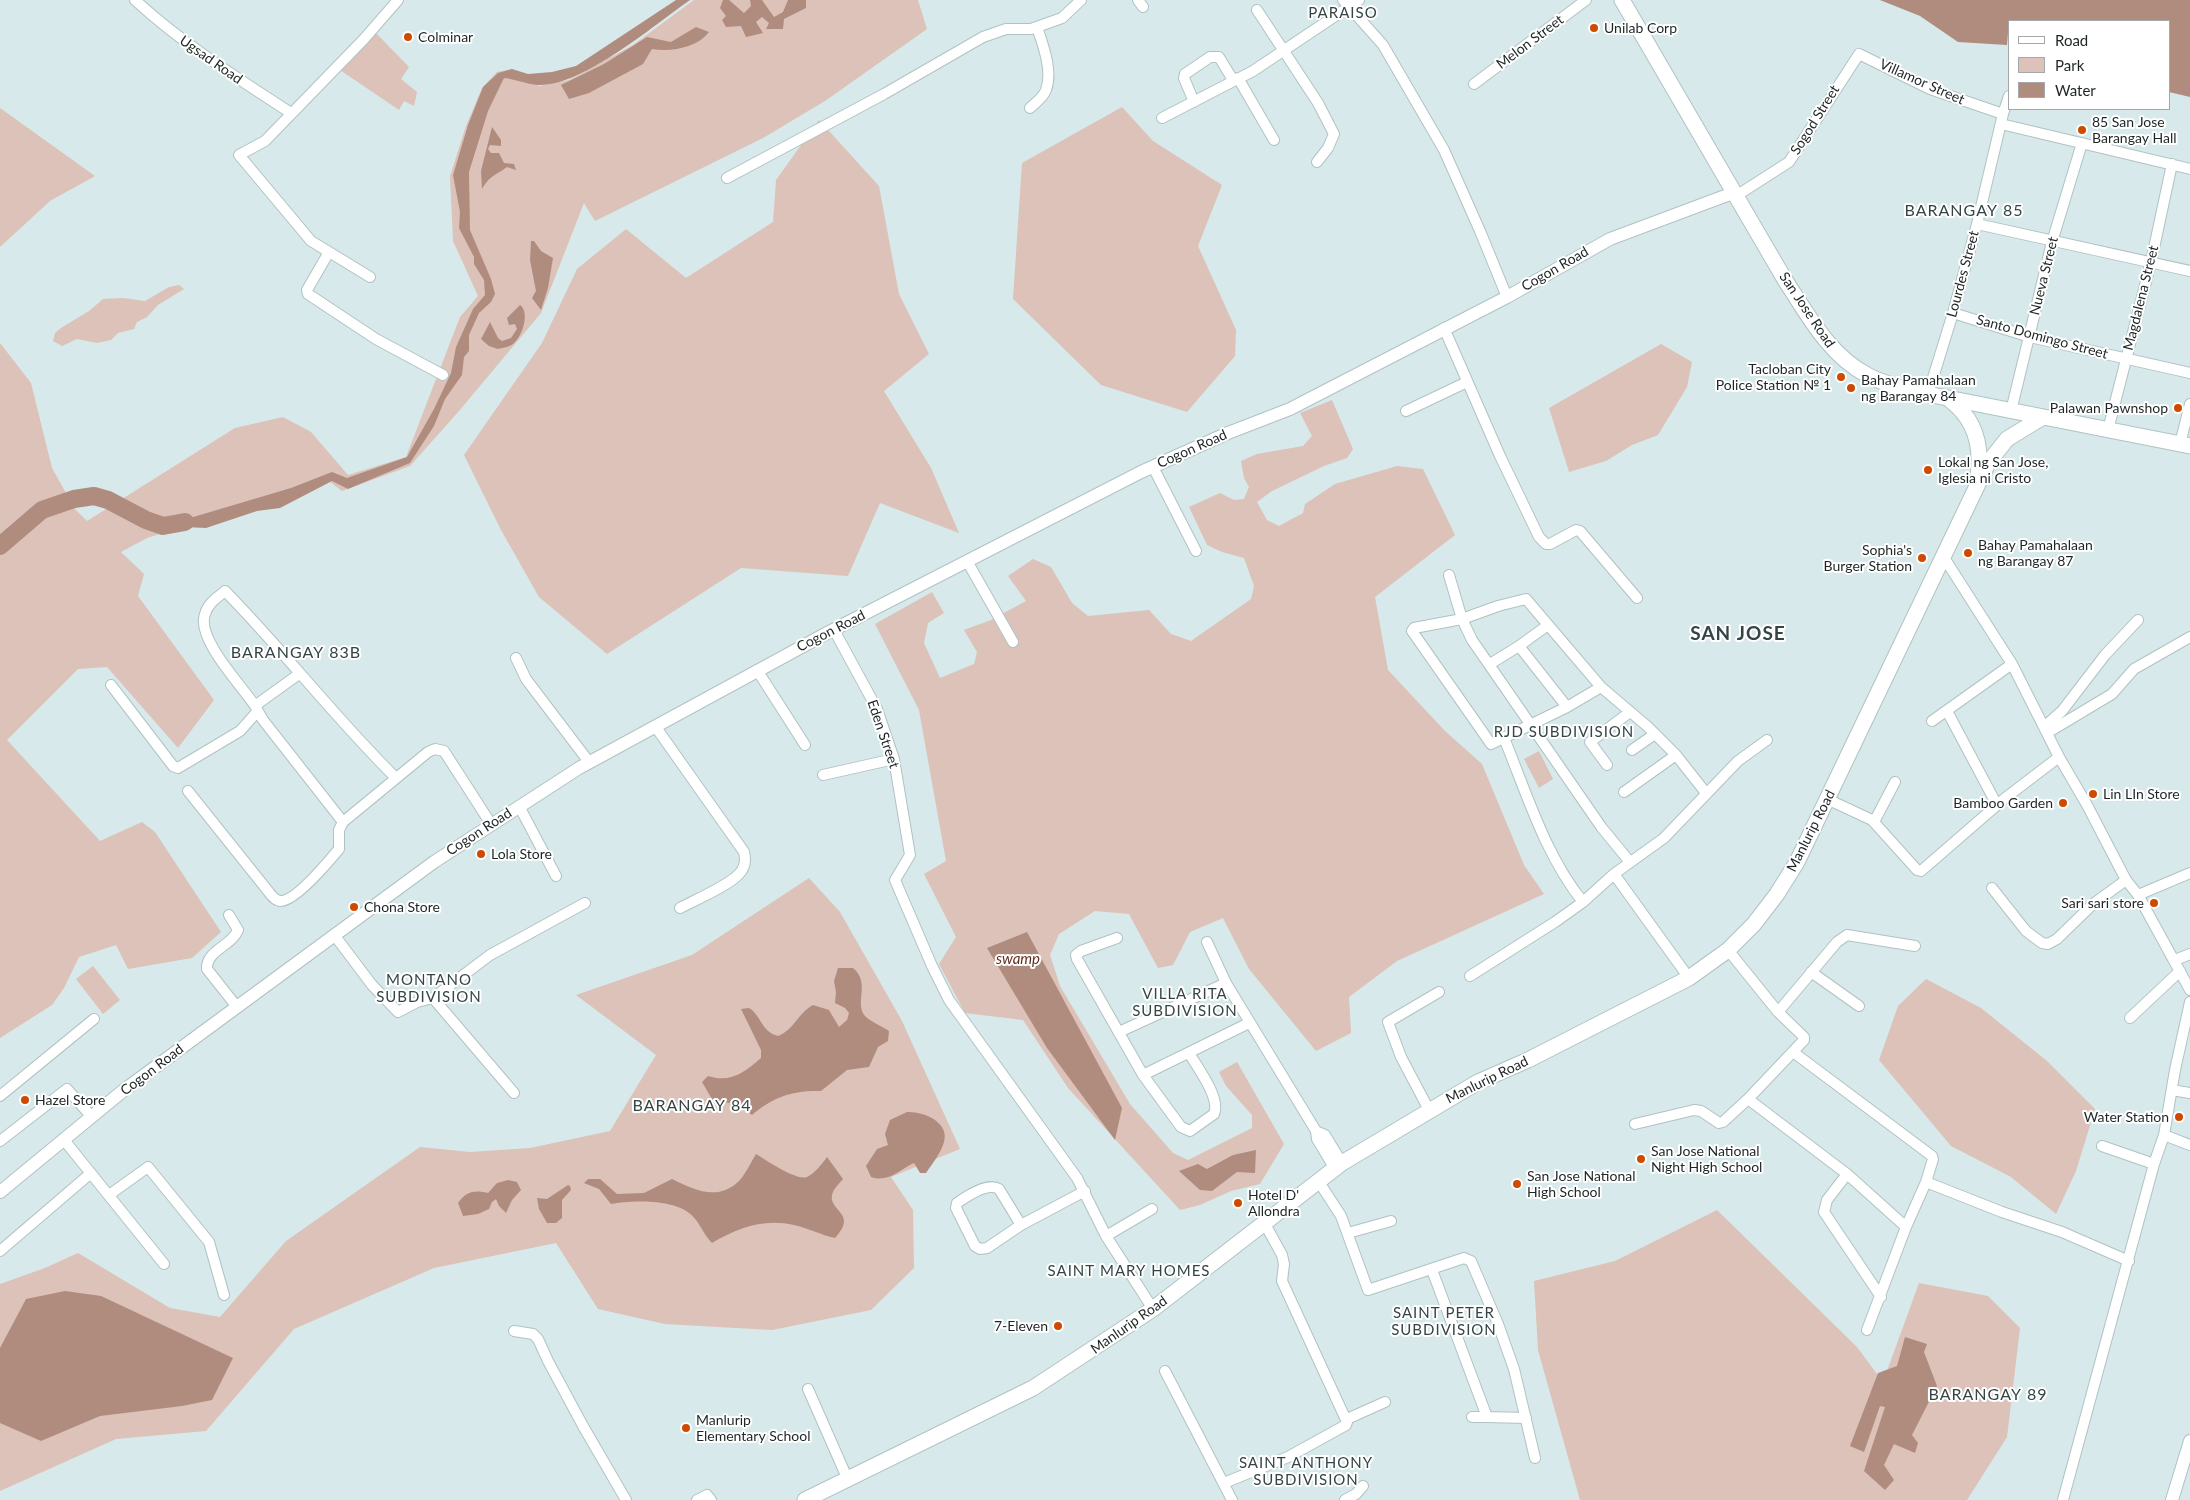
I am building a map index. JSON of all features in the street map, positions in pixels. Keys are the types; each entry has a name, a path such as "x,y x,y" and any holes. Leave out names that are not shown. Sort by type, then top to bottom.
{"main road":[{"name":"San Jose Road","path":"1622,0 1734,195 1811,320 1836,352 1870,377 1907,390 1949,400 2185,445"},
{"name":"Manlurip Road","path":"1949,400 1966,416 1976,434 1980,462 1976,486"},
{"name":"Manlurip Road","path":"805,1500 1032,1388 1153,1309 1338,1166 1478,1082 1528,1060 1689,978 1728,950 1754,924 1777,894 1800,855 1988,463 2007,439 2043,417"}],"street":[{"name":"Ugsad Road","path":"135,0 208,60 292,113"},
{"path":"370,277 307,237 239,155 265,141 364,39 398,0"},
{"path":"727,178 884,94 983,37 1006,29 1037,27 1062,18 1081,0"},
{"path":"1162,118 1254,71 1346,4 1359,0"},
{"name":"Melon Street","path":"1474,84 1586,0"},
{"path":"1346,4 1383,45 1444,150 1507,297"},
{"path":"1257,10 1318,103 1334,134 1328,148 1317,162"},
{"path":"1030,108 1047,89 1048,80 1045,54 1037,27"},
{"name":"Sogod Street","path":"1734,195 1789,162 1857,55 1862,54"},
{"name":"Villamor Street","path":"1862,54 1930,89 2002,119 2082,143 2190,169"},
{"path":"1194,102 1184,78 1185,74 1210,57 1219,57 1236,79 1274,140"},
{"name":"Lourdes Street","path":"1928,394 1953,313 2008,99"},
{"name":"Nueva Street","path":"2011,412 2052,242 2082,143"},
{"name":"Magdalena Street","path":"2108,430 2151,262 2172,164"},
{"name":"Cogon Road","path":"0,1192 124,1090 434,862 589,762 758,670 966,561 1153,467 1228,433 1290,408 1507,297 1610,239 1734,195"},
{"path":"1977,224 2190,271"},
{"path":"328,252 306,290 308,294 376,339 443,375"},
{"name":"Santo Domingo Street","path":"1953,313 2030,337 2190,373"},
{"path":"1444,328 1500,456 1539,538 1546,544 1550,544 1576,530 1580,531 1637,598"},
{"path":"1406,411 1467,382"},
{"path":"2185,445 2190,404"},
{"path":"1153,467 1196,551"},
{"path":"1943,556 2012,664 2059,757 2087,805 2126,880 2138,895 2190,990"},
{"path":"966,561 1013,642"},
{"path":"1449,575 1462,619 1472,640 1602,828 1630,862"},
{"path":"343,822 256,709 211,643 204,625 204,615 210,603 225,591 248,614 360,742 396,778"},
{"path":"1601,687 1567,707 1530,724 1496,743 1489,743 1412,631 1414,628 1462,619 1523,598 1530,601 1601,687 1676,755 1706,793"},
{"path":"2045,730 2106,654 2138,620"},
{"path":"1490,664 1548,625"},
{"name":"Eden Street","path":"834,630 877,709 894,758 910,847 908,860 897,874 895,880 932,966 949,1000 1086,1191"},
{"path":"2045,730 2112,694 2134,669 2190,637"},
{"path":"1519,646 1567,707"},
{"path":"516,658 526,679 589,762"},
{"path":"1932,721 2012,664"},
{"path":"758,670 805,745"},
{"path":"111,685 173,766 178,768 240,731 256,709 299,674"},
{"path":"1948,710 1997,805"},
{"path":"1607,765 1590,742 1630,712"},
{"path":"655,726 744,852 746,861 740,873 732,880 680,908"},
{"path":"1632,750 1655,734"},
{"path":"1504,738 1548,847 1567,882 1583,902"},
{"path":"1470,976 1555,922 1583,902 1614,874 1664,838 1738,761 1767,740"},
{"path":"188,791 268,891 275,899 281,901 289,898 308,883 339,849 339,830 343,822 428,752 435,749 444,751 491,824"},
{"path":"1624,792 1676,755"},
{"path":"1827,799 1874,822 1916,870 1921,871 1997,805 2059,757"},
{"path":"823,775 894,758"},
{"path":"1874,822 1895,782"},
{"path":"519,806 556,876"},
{"path":"2138,895 2190,873"},
{"path":"1614,874 1689,978"},
{"path":"1992,888 2026,931 2042,943 2048,944 2057,939 2093,904 2126,880"},
{"path":"335,936 372,984 398,1012 417,1002 433,998 490,956 585,903"},
{"path":"229,915 238,930 236,936 212,955 207,963 207,969 237,1007"},
{"path":"1778,1012 1837,942 1847,935 1915,946"},
{"path":"1117,938 1080,951 1076,955 1077,959 1143,1075 1182,1127 1190,1131 1214,1114 1216,1110 1212,1092 1189,1053"},
{"path":"1207,942 1226,983 1249,1023 1316,1131 1317,1140 1338,1166"},
{"path":"1635,1124 1694,1110 1721,1123 1748,1100 1804,1040 1778,1012 1728,950"},
{"path":"2175,960 2190,954"},
{"path":"2130,1018 2180,971"},
{"path":"1811,972 1859,1006"},
{"path":"1119,1032 1226,983"},
{"path":"1429,1110 1401,1057 1388,1022 1439,992"},
{"path":"433,998 514,1093"},
{"path":"2063,1500 2154,1164 2164,1135 2175,1070 2190,1002"},
{"path":"0,1096 94,1019"},
{"path":"1143,1075 1249,1023"},
{"path":"1793,1052 1930,1153 1933,1159 1926,1182 1906,1227 1867,1330"},
{"path":"0,1141 67,1089 91,1116"},
{"path":"2172,1090 2190,1092"},
{"path":"1748,1100 1847,1174 1906,1227"},
{"path":"2164,1135 2190,1145"},
{"path":"64,1140 164,1264"},
{"path":"2102,1146 2154,1164"},
{"path":"109,1195 148,1167 209,1242 224,1295"},
{"path":"0,1251 91,1173"},
{"path":"1847,1174 1826,1200 1824,1212 1881,1297"},
{"path":"1319,1182 1341,1216 1368,1290 1464,1258 1471,1261 1498,1324 1514,1369 1535,1458"},
{"path":"1926,1182 2002,1212 2062,1232 2129,1261"},
{"path":"1021,1225 999,1189 995,1186 988,1187 957,1203 956,1208 974,1246 980,1249 987,1248 1021,1225 1086,1191 1106,1236 1153,1309"},
{"path":"1106,1236 1152,1209"},
{"path":"1348,1233 1391,1221"},
{"path":"1224,1483 1288,1457 1346,1425 1347,1420 1282,1281 1284,1264 1282,1255 1265,1224"},
{"path":"1432,1270 1488,1416"},
{"path":"514,1331 533,1334 538,1339 583,1426 626,1500"},
{"path":"1165,1371 1232,1500"},
{"path":"808,1389 848,1480"},
{"path":"1347,1420 1385,1402"},
{"path":"1472,1418 1488,1416 1526,1418"},
{"path":"2172,1500 2190,1441"},
{"path":"1345,1500 1356,1494 1363,1486"},
{"path":"697,1500 706,1495 711,1500"}],"green space":[{"path":"694,0 918,0 927,29 825,101 763,138 595,221 584,203 541,313 410,466 342,491 329,481 147,538 121,552 144,574 138,596 214,700 178,748 107,667 78,669 7,740 100,841 142,822 155,832 221,932 192,958 128,969 116,945 79,957 64,988 52,1005 0,1038 0,343 31,383 52,468 75,509 87,521 235,428 283,417 311,432 348,475 406,457 460,317 478,296 453,241 450,176 466,126 482,88 497,72 512,69 539,86 569,80 633,45"},
{"path":"375,32 409,67 401,79 417,92 414,106 404,101 399,110 340,70"},
{"path":"1122,107 1153,141 1222,185 1198,246 1236,330 1235,356 1187,412 1101,385 1013,299 1022,163"},
{"path":"0,108 95,176 50,201 0,247"},
{"path":"819,120 879,186 899,294 929,354 884,391 931,468 959,533 880,503 848,576 741,568 607,654 539,597 501,530 464,455 542,343 577,269 626,229 686,278 773,222 776,180"},
{"path":"179,285 184,289 158,305 147,317 137,322 134,329 118,333 111,340 97,343 77,339 62,346 53,341 55,333 89,311 103,299 123,298 145,301 169,287"},
{"path":"1661,344 1692,362 1687,387 1658,435 1632,445 1606,461 1569,472 1549,408"},
{"path":"1332,400 1353,449 1347,458 1324,466 1272,491 1257,502 1267,520 1279,526 1303,513 1305,504 1335,484 1397,466 1423,469 1455,535 1375,597 1388,670 1445,731 1482,764 1524,865 1544,894 1397,961 1349,997 1351,1033 1316,1051 1249,969 1223,918 1190,932 1173,965 1158,968 1129,914 1095,911 1059,934 1050,955 1060,986 1130,1104 1173,1153 1188,1160 1252,1128 1252,1115 1226,1086 1219,1072 1237,1062 1284,1144 1260,1184 1231,1191 1200,1205 1180,1210 1068,1088 1023,1020 965,1013 939,964 956,937 924,874 946,861 919,710 875,624 932,592 944,613 928,623 924,643 940,678 974,664 977,652 964,630 991,620 1026,601 1008,576 1033,559 1051,567 1072,603 1088,616 1149,610 1171,634 1191,641 1251,599 1254,586 1244,558 1222,552 1207,545 1189,507 1220,493 1234,500 1244,499 1249,487 1244,478 1241,461 1257,454 1303,446 1312,436 1300,413"},
{"path":"1539,751 1553,779 1539,788 1524,759"},
{"path":"809,878 840,912 902,1021 960,1149 891,1177 913,1210 914,1268 871,1310 772,1330 665,1324 598,1309 556,1243 434,1268 294,1329 206,1431 116,1439 0,1491 0,1284 45,1268 78,1253 170,1308 220,1317 286,1241 420,1147 470,1152 530,1148 610,1131 656,1055 576,995 692,955"},
{"path":"93,966 120,1000 103,1014 76,979"},
{"path":"1926,979 1981,1008 2047,1061 2095,1109 2076,1171 2056,1214 2011,1177 1951,1146 1879,1060 1898,1006"},
{"path":"1717,1210 1857,1347 1883,1382 1919,1283 1988,1296 2020,1328 2007,1437 1967,1500 1580,1500 1538,1350 1534,1281 1615,1261"}],"water":[{"path":"676,0 690,0 617,53 575,76 556,83 538,85 504,78 488,111 469,172 470,230 491,279 495,294 491,302 479,313 469,335 469,351 464,357 462,375 445,399 434,426 410,463 348,489 332,481 280,508 257,511 206,528 163,526 291,488 332,472 347,478 407,457 434,409 451,373 456,347 473,309 485,295 484,280 474,264 474,257 459,228 460,212 453,175 468,125 483,87 498,73 512,69 528,74 552,72 576,66"},
{"path":"723,0 729,0 744,13 751,6 750,0 762,0 774,17 783,12 788,0 806,0 806,8 784,19 783,29 766,29 769,23 762,17 756,22 763,33 746,37 741,26 726,27 722,20 726,16 720,8"},
{"path":"1880,0 2190,0 2190,97 2170,92 2170,20 2008,20 2007,45 1958,42 1920,16"},
{"path":"696,27 709,32 698,42 683,48 652,49 643,64 589,93 569,99 561,85 604,64 647,37 671,42"},
{"path":"492,127 501,140 501,146 490,145 488,149 491,153 499,153 504,163 514,164 516,170 507,167 490,178 482,189 481,171"},
{"path":"531,241 534,241 541,251 553,258 548,288 541,310 532,298 536,291 530,260"},
{"path":"520,305 525,313 524,324 520,336 513,344 498,349 489,346 481,339 490,322 498,338 502,341 511,338 517,329 515,324 509,325 507,318"},
{"name":"swamp","path":"1027,932 1122,1108 1115,1140 1047,1048 987,948"},
{"path":"838,968 853,968 858,974 862,986 862,1011 867,1018 889,1031 888,1041 878,1047 869,1067 847,1070 821,1091 792,1093 776,1099 752,1115 738,1104 713,1101 702,1082 708,1076 723,1078 736,1075 749,1068 761,1058 761,1050 741,1009 749,1008 757,1015 768,1031 778,1036 788,1030 803,1012 813,1005 829,1010 839,1027 847,1020 849,1013 845,1008 835,1003 834,981"},
{"path":"907,1112 920,1113 939,1123 945,1135 939,1154 926,1173 920,1173 914,1163 888,1177 871,1177 866,1166 877,1149 888,1145 885,1134 890,1120"},
{"path":"1256,1150 1255,1173 1237,1172 1212,1191 1200,1190 1179,1171 1198,1164 1207,1169 1233,1155"},
{"path":"756,1154 781,1169 802,1177 807,1177 813,1173 827,1157 843,1179 834,1190 832,1198 833,1204 843,1217 844,1223 835,1238 794,1225 772,1223 741,1229 712,1243 696,1220 680,1208 656,1202 611,1204 599,1189 584,1183 588,1179 600,1179 617,1194 644,1193 672,1179 706,1192 724,1191 740,1180"},
{"path":"508,1180 517,1182 521,1190 512,1200 506,1213 499,1206 496,1199 492,1202 489,1209 478,1214 463,1216 458,1203 465,1196 475,1192 488,1193 497,1183"},
{"path":"568,1185 571,1190 562,1200 562,1218 556,1223 547,1223 539,1209 537,1198 547,1199"},
{"path":"65,1291 101,1296 233,1358 212,1400 182,1406 100,1416 41,1441 0,1423 0,1348 26,1299"},
{"path":"1905,1337 1927,1344 1924,1352 1937,1386 1912,1435 1918,1443 1915,1453 1894,1444 1884,1465 1894,1480 1885,1490 1864,1471 1885,1407 1880,1406 1864,1452 1850,1446 1878,1373 1897,1366"}],"waterway":[{"path":"0,546 42,510 74,499 94,496 108,500 146,520 163,526 185,522"}],"place":[{"name":"Unilab Corp","path":"1594,28"},
{"name":"Colminar","path":"408,37"},
{"name":"85 San Jose Barangay Hall","path":"2082,130"},
{"name":"Tacloban City Police Station № 1","path":"1841,377"},
{"name":"Bahay Pamahalaan ng Barangay 84","path":"1851,388"},
{"name":"Palawan Pawnshop","path":"2178,408"},
{"name":"Lokal ng San Jose, Iglesia ni Cristo","path":"1928,470"},
{"name":"Bahay Pamahalaan ng Barangay 87","path":"1968,553"},
{"name":"Sophia's Burger Station","path":"1922,558"},
{"name":"Lin LIn Store","path":"2093,794"},
{"name":"Bamboo Garden","path":"2063,803"},
{"name":"Lola Store","path":"481,854"},
{"name":"Sari sari store","path":"2154,903"},
{"name":"Chona Store","path":"354,907"},
{"name":"Hazel Store","path":"25,1100"},
{"name":"Water Station","path":"2179,1117"},
{"name":"San Jose National Night High School","path":"1641,1159"},
{"name":"San Jose National High School","path":"1517,1184"},
{"name":"Hotel D' Allondra","path":"1238,1203"},
{"name":"7-Eleven","path":"1058,1326"},
{"name":"Manlurip Elementary School","path":"686,1428"}],"district":[{"name":"PARAISO","path":"1343,13"},
{"name":"BARANGAY 85","path":"1964,211"},
{"name":"SAN JOSE","path":"1738,634"},
{"name":"BARANGAY 83B","path":"296,653"},
{"name":"RJD SUBDIVISION","path":"1564,732"},
{"name":"MONTANO SUBDIVISION","path":"429,988"},
{"name":"VILLA RITA SUBDIVISION","path":"1185,1002"},
{"name":"BARANGAY 84","path":"692,1106"},
{"name":"SAINT MARY HOMES","path":"1129,1271"},
{"name":"SAINT PETER SUBDIVISION","path":"1444,1322"},
{"name":"BARANGAY 89","path":"1988,1395"},
{"name":"SAINT ANTHONY SUBDIVISION","path":"1306,1472"}]}
